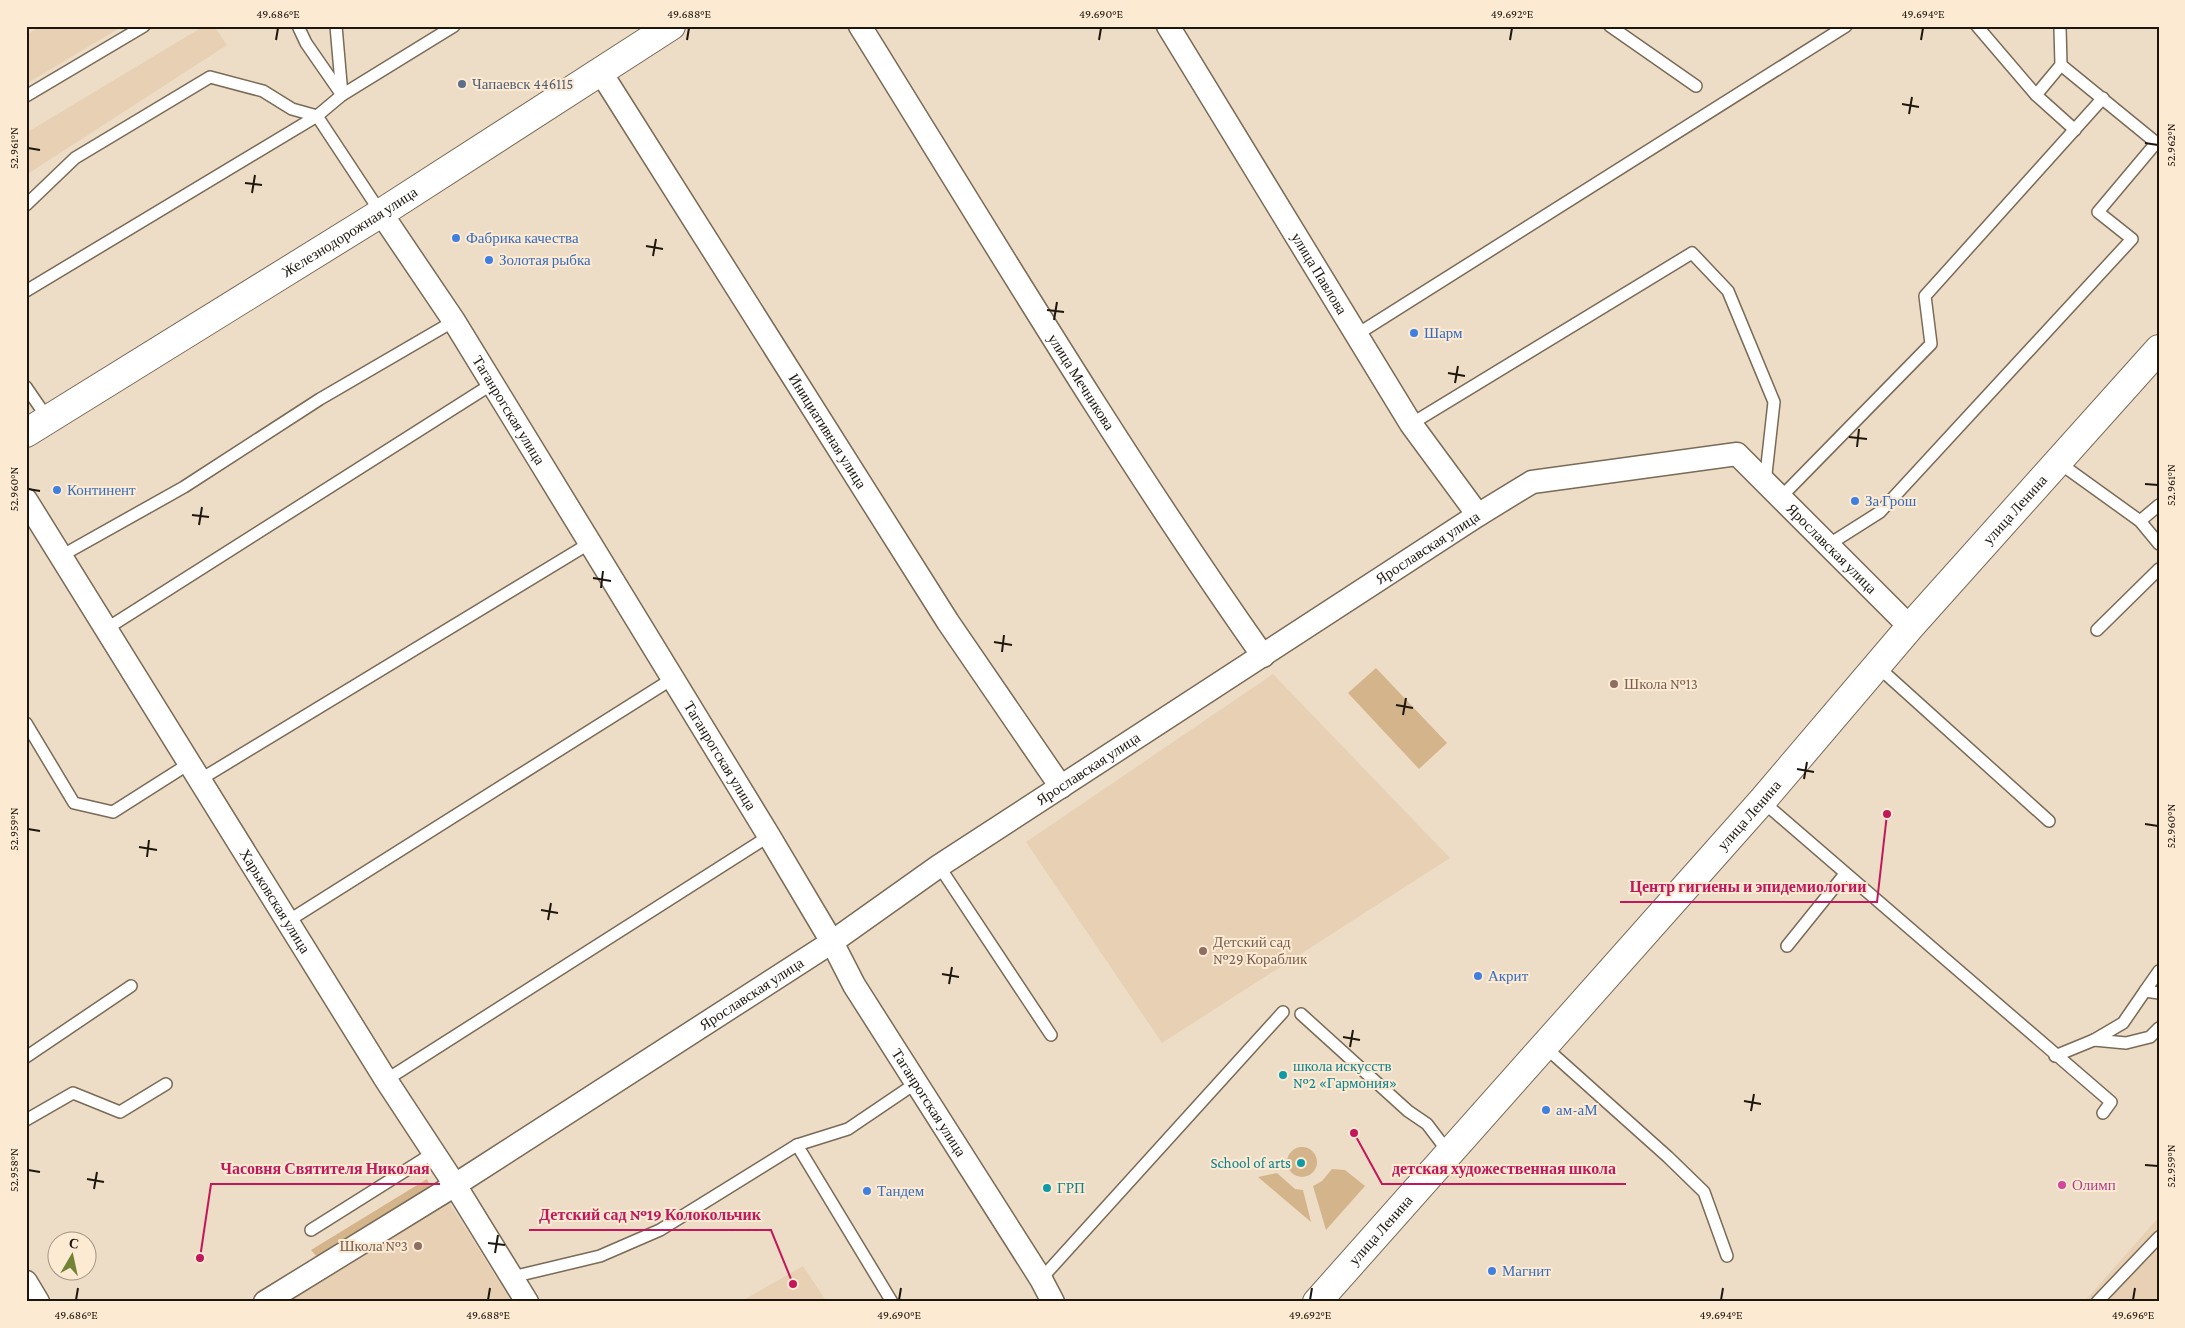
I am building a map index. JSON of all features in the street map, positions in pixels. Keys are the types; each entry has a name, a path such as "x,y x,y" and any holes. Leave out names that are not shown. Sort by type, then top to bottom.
{"street":[{"name":"Железнодорожная улица","path":"37,426 381,213 671,26"},
{"name":"улица Мечникова","path":"860,26 1040,316 1210,582 1262,656"},
{"name":"улица Павлова","path":"1168,26 1411,424 1478,515"},
{"name":"Инициативная улица","path":"600,71 948,622 1061,787"},
{"name":"Таганрогская улица","path":"381,213 454,321 769,836 832,942 854,985 1041,1279 1053,1302"},
{"name":"улица Ленина","path":"1317,1302 1450,1155 1762,802 1910,627 2058,462 2156,357"},
{"name":"Ярославская улица","path":"265,1302 455,1185 832,942 939,866 1478,515 1532,482 1738,454 1910,627"},
{"name":"Харьковская улица","path":"26,500 386,1080 435,1152 527,1302"},
{"path":"26,1282 38,1302"}],"lane":[{"path":"26,96 144,26"},
{"path":"298,26 306,43 342,95"},
{"path":"342,95 337,32 348,26"},
{"path":"26,291 317,116 342,95 454,26"},
{"path":"1610,26 1696,86"},
{"path":"1356,335 1846,26"},
{"path":"1977,26 2036,95 2075,130"},
{"path":"2036,95 2061,65 2061,26"},
{"path":"1828,545 1880,512 2132,239 2098,212 2157,144 2061,65"},
{"path":"26,205 75,158 210,77 263,91 292,109 317,116 381,213"},
{"path":"1773,490 1931,344 1925,296 2103,98"},
{"path":"1411,424 1692,253 1728,291 1774,402 1773,490"},
{"path":"61,556 184,487 320,399 454,321"},
{"path":"106,629 492,384"},
{"path":"26,387 37,426"},
{"path":"2058,462 2140,521 2159,544"},
{"path":"2140,521 2159,505"},
{"path":"26,723 74,803 113,812 195,771 590,543"},
{"path":"2097,630 2159,569"},
{"path":"1877,666 2049,821"},
{"path":"288,921 672,679"},
{"path":"1762,802 2055,1056 2111,1102 2102,1113"},
{"path":"386,1080 769,836"},
{"path":"939,866 1052,1035"},
{"path":"1787,946 1845,874"},
{"path":"2055,1056 2094,1040 2123,1023 2159,971"},
{"path":"26,1057 131,986"},
{"path":"2145,991 2159,993"},
{"path":"1041,1279 1283,1012"},
{"path":"1301,1014 1408,1111 1427,1124 1450,1155"},
{"path":"2094,1040 2126,1043 2150,1037 2159,1028"},
{"path":"1545,1047 1704,1192 1727,1256"},
{"path":"512,1277 600,1256 660,1230 797,1145 848,1129 916,1082"},
{"path":"26,1120 73,1094 120,1112 166,1084"},
{"path":"797,1145 892,1302"},
{"path":"311,1230 435,1152"},
{"path":"2098,1302 2159,1238"}],"shaded area":[{"path":"41,26 123,26 26,84 26,35"},
{"path":"204,26 214,26 227,45 26,175 26,133"},
{"path":"1376,668 1447,743 1419,769 1348,693"},
{"name":"Детский сад №29 Кораблик","path":"1273,674 1450,858 1162,1043 1026,842"},
{"path":"1302,1147 1313,1151 1317,1162 1313,1173 1302,1177 1291,1173 1287,1162 1291,1151"},
{"path":"1332,1169 1345,1170 1365,1186 1326,1230 1313,1186 1322,1181"},
{"path":"1277,1173 1295,1189 1303,1190 1311,1222 1258,1177"},
{"path":"427,1179 430,1186 429,1190 318,1258 311,1250"},
{"name":"Школа №3","path":"442,1191 512,1302 275,1302"},
{"path":"2159,1217 2159,1302 2084,1302"},
{"path":"803,1266 827,1302 740,1302"}],"place":[{"name":"Чапаевск 446115","path":"462,84"},
{"name":"Фабрика качества","path":"456,238"},
{"name":"Золотая рыбка","path":"489,260"},
{"name":"Шарм","path":"1414,333"},
{"name":"Континент","path":"57,490"},
{"name":"За Грош","path":"1855,501"},
{"name":"Школа №13","path":"1614,684"},
{"name":"Центр гигиены и эпидемиологии","path":"1887,814"},
{"name":"Детский сад №29 Кораблик","path":"1203,951"},
{"name":"Акрит","path":"1478,976"},
{"name":"школа искусств №2 «Гармония»","path":"1283,1075"},
{"name":"ам-аМ","path":"1546,1110"},
{"name":"детская художественная школа","path":"1354,1133"},
{"name":"School of arts","path":"1301,1163"},
{"name":"Олимп","path":"2062,1185"},
{"name":"ГРП","path":"1047,1188"},
{"name":"Тандем","path":"867,1191"},
{"name":"Школа №3","path":"418,1246"},
{"name":"Часовня Святителя Николая","path":"200,1258"},
{"name":"Магнит","path":"1492,1271"},
{"name":"Детский сад №19 Колокольчик","path":"793,1284"}]}
